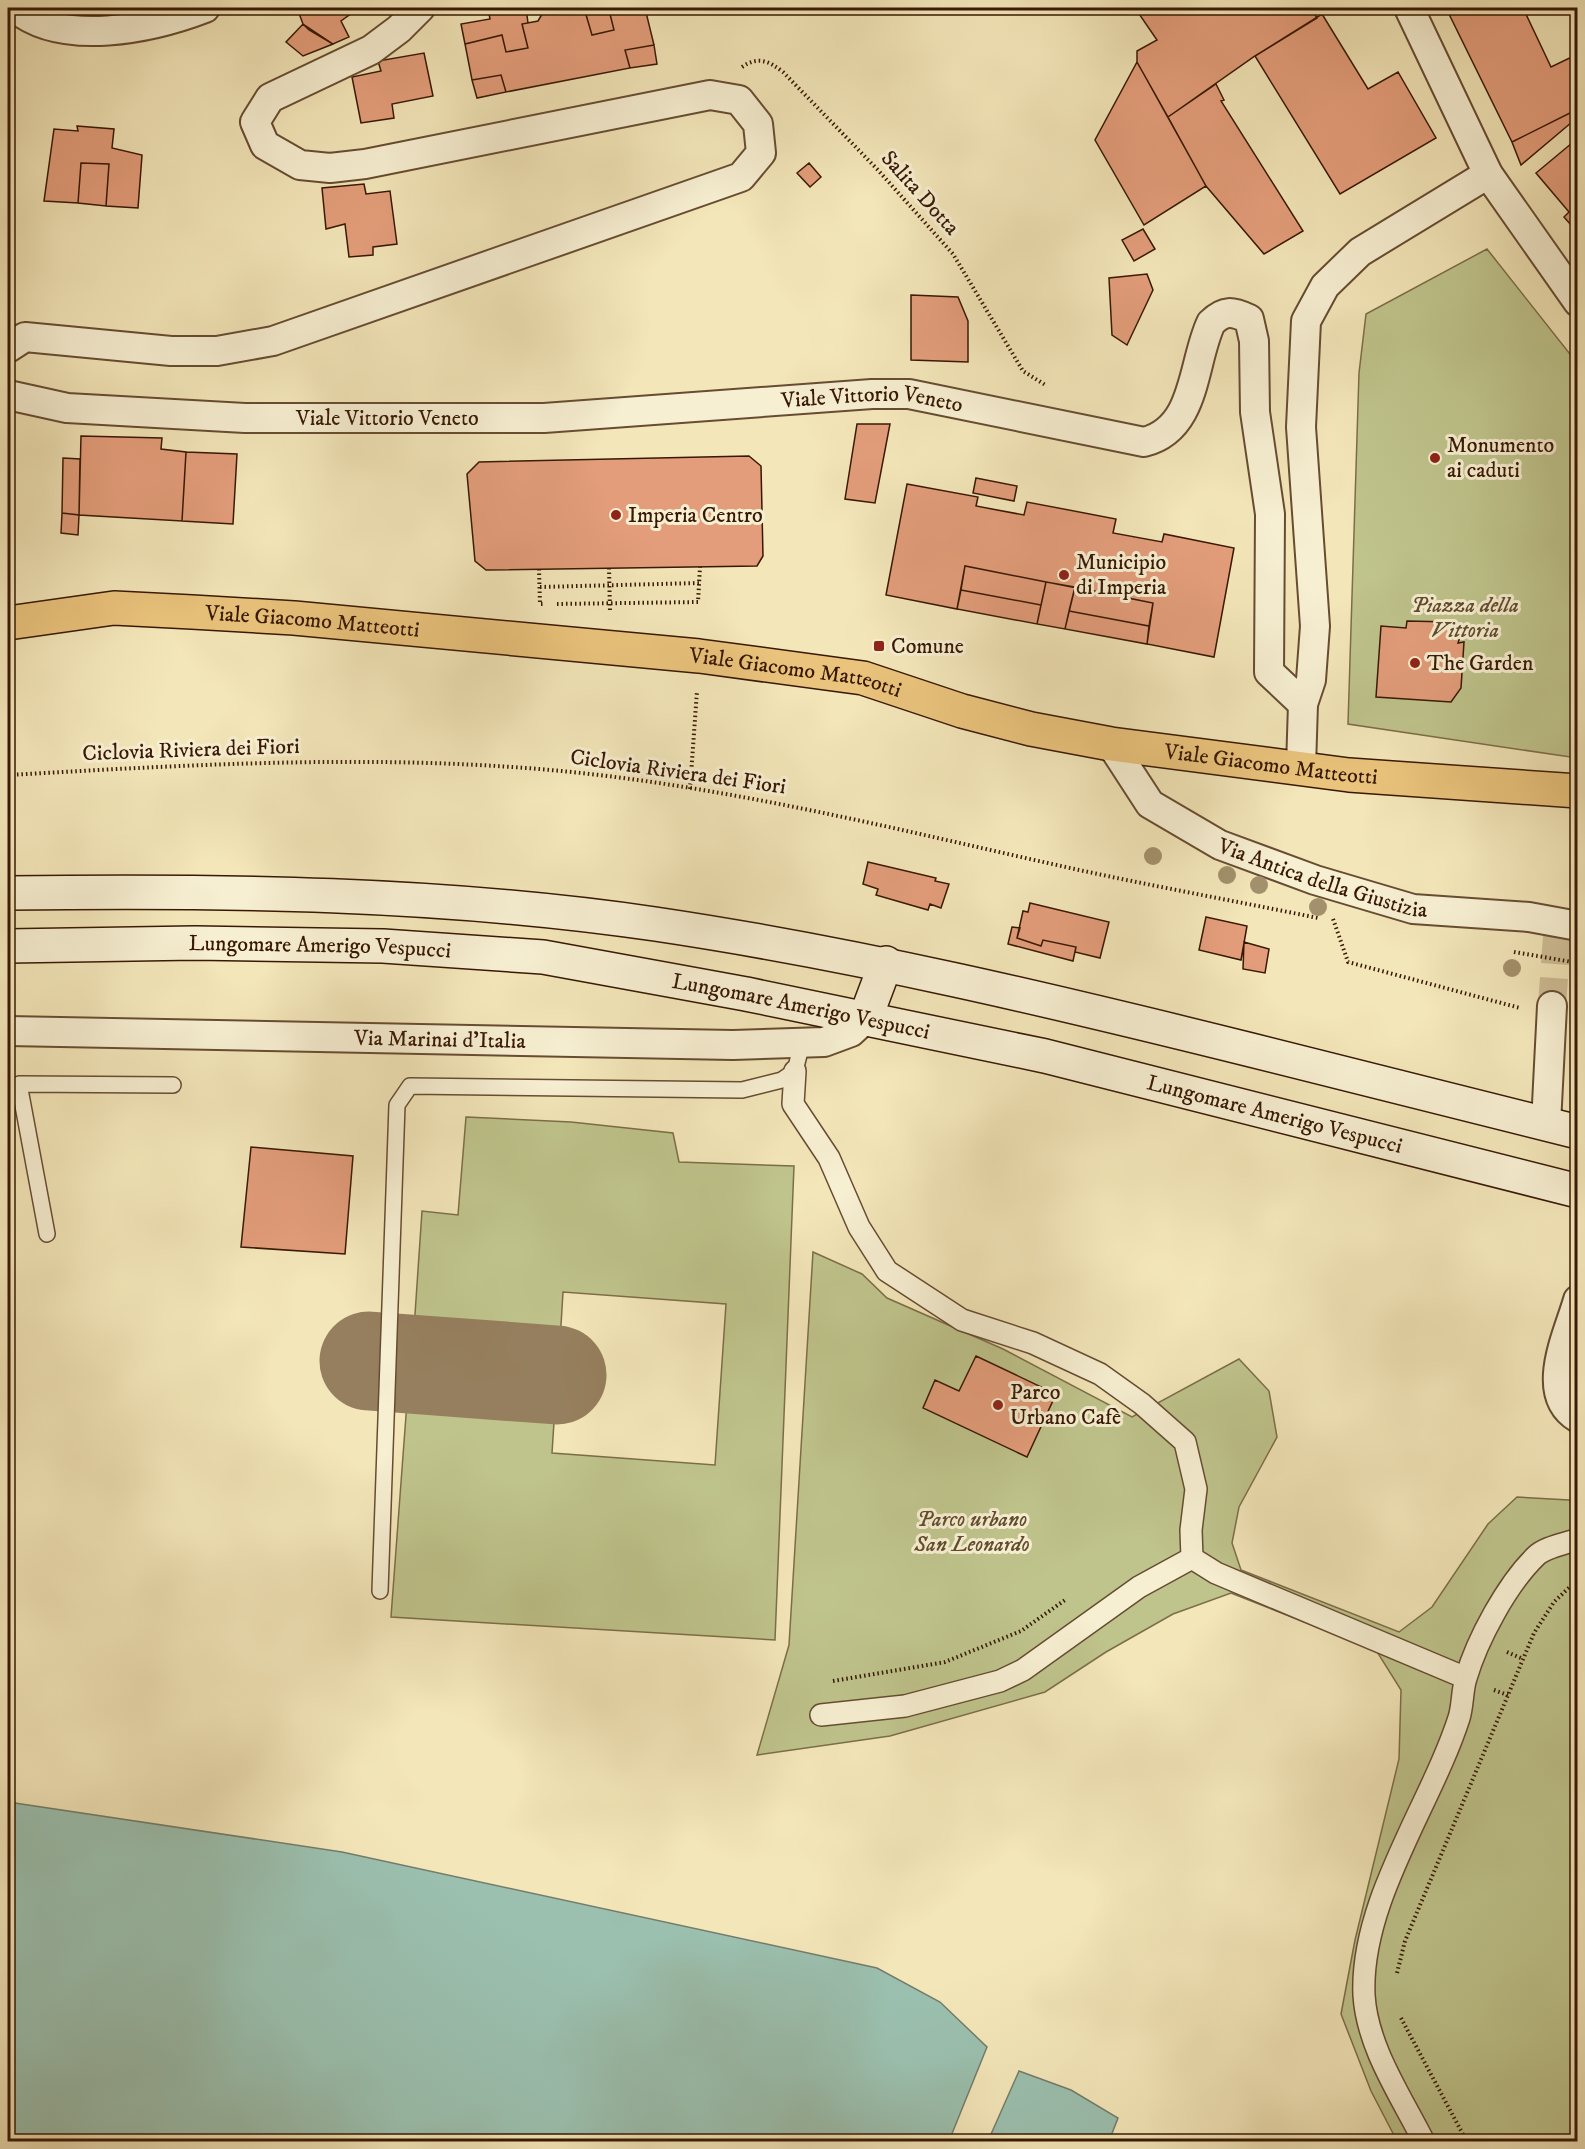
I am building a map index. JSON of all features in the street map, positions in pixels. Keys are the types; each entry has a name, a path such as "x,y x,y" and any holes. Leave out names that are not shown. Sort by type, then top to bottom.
{"main road":[{"name":"Viale Giacomo Matteotti","path":"8,623 114,608 294,618 699,656 863,678 962,711 1031,729 1111,744 1376,777 1578,791"},
{"path":"8,893 140,891 480,905 652,924 886,963 1040,997 1578,1132"},
{"name":"Lungomare Amerigo Vespucci","path":"8,946 195,943 383,946 543,957 1045,1056 1578,1191"},
{"path":"865,1019 886,963"}],"street":[{"path":"15,8 46,23 75,29 113,31 186,15 205,8"},
{"path":"8,348 26,337 171,351 217,351 273,341 741,177 761,153 758,124 739,100 710,95 365,164 330,168 300,165 265,145 255,122 270,99 371,50 399,29 420,8"},
{"path":"1409,8 1488,174 1578,302"},
{"path":"1301,767 1303,704 1311,680 1315,626 1301,428 1306,321 1325,286 1359,252 1488,174"},
{"name":"Viale Vittorio Veneto","path":"8,395 68,408 245,418 544,418 872,394 909,394 1144,442 1156,439 1168,430 1184,410 1210,323 1221,313 1234,312 1249,319 1254,341 1255,412 1270,514 1269,672 1303,704"},
{"name":"Via Antica della Giustizia","path":"1111,744 1150,804 1220,845 1315,880 1413,909 1529,917 1568,924"},
{"path":"1546,1124 1551,1010"},
{"name":"Via Marinai d'Italia","path":"8,1031 721,1044 802,1043 838,1039 851,1032 865,1019"},
{"path":"795,1071 795,1108 829,1158 859,1227 887,1271 962,1320 1033,1343 1100,1374 1142,1404 1185,1442 1196,1489 1191,1530 1192,1558"},
{"path":"1578,1300 1570,1355 1556,1379 1558,1393 1564,1406 1578,1418"},
{"path":"1424,2142 1377,2048 1368,2021 1364,1975 1367,1953 1386,1892 1460,1717 1466,1678 1485,1633 1510,1588 1537,1555 1578,1539"},
{"path":"1192,1558 1236,1581 1466,1678"},
{"path":"821,1716 905,1706 1000,1681 1023,1670 1139,1587 1192,1558"}],"lane":[{"path":"380,1591 397,1105 410,1086 742,1090 782,1080 795,1071 802,1043"},
{"path":"47,1234 19,1084 173,1085"}],"path":[{"name":"Salita Dotta","path":"710,95 752,60 768,61 783,72 877,169 952,254 1023,371 1051,387"},
{"path":"582,605 698,602 700,567"},
{"path":"539,569 540,604"},
{"path":"540,587 699,583"},
{"path":"690,789 696,738 699,656"},
{"name":"Ciclovia Riviera dei Fiori","path":"8,775 280,761 485,767 603,776 790,804 1072,868 1333,921 1348,962 1464,995 1551,1010"},
{"path":"1396,1980 1405,1941 1534,1633 1554,1602 1578,1579"},
{"path":"821,1683 945,1662 1021,1631 1066,1599"},
{"path":"1397,2010 1467,2142"}],"green space":[{"name":"Piazza della Vittoria","path":"1487,249 1577,363 1577,758 1348,724 1359,373 1366,314"},
{"path":"466,1117 571,1122 673,1133 679,1162 794,1166 775,1640 391,1617 407,1402 417,1386 439,1378 556,1391 552,1453 715,1465 726,1304 563,1292 559,1358 429,1347 420,1343 414,1329 422,1211 458,1215"},
{"name":"Parco urbano San Leonardo","path":"813,1252 862,1274 887,1298 1003,1349 1132,1417 1239,1359 1269,1391 1277,1437 1239,1507 1232,1543 1241,1570 1399,1632 1432,1607 1488,1524 1517,1497 1569,1500 1577,1505 1577,2141 1397,2141 1371,2091 1341,2014 1355,1940 1399,1759 1401,1690 1376,1650 1231,1593 1173,1614 1106,1652 1045,1692 890,1736 757,1755 789,1645"}],"shaded area":[{"path":"8,1802 342,1852 877,1968 940,2002 987,2047 949,2141 8,2141"},
{"path":"1019,2071 1071,2090 1118,2118 1109,2141 988,2141"}],"building":[{"path":"297,8 359,8 341,21 349,37 333,44 303,24"},
{"path":"488,8 526,8 528,23 522,24 528,48 506,52 502,35 465,44 461,24 490,19"},
{"path":"560,8 572,13 585,11 592,35 614,30 610,14 645,8 654,45 625,50 630,68 506,92 501,75 472,80 465,44 502,35 506,52 528,48 522,24 538,21 545,9"},
{"path":"584,8 642,8 610,14 614,30 592,35"},
{"path":"1135,8 1311,8 1317,18 1255,56 1168,117 1137,62 1137,51 1157,40"},
{"path":"1446,8 1523,8 1551,67 1578,54 1578,109 1512,142"},
{"path":"1322,14 1368,89 1398,72 1436,138 1340,194 1255,56"},
{"path":"303,24 333,44 303,56 286,42"},
{"path":"654,45 657,64 630,68 625,50"},
{"path":"424,53 433,96 392,104 394,118 361,123 352,77 381,71 378,61"},
{"path":"1137,62 1206,186 1144,225 1095,140"},
{"path":"501,75 506,92 477,98 472,80"},
{"path":"1216,84 1224,100 1221,101 1303,231 1264,254 1206,186 1168,117"},
{"path":"1578,109 1578,117 1521,165 1512,142"},
{"path":"77,126 114,129 112,148 142,155 138,208 106,206 109,164 81,163 78,203 44,201 54,129 78,131"},
{"path":"1578,138 1578,173 1571,178 1578,186 1578,233 1564,217 1569,212 1536,173"},
{"path":"81,163 109,164 106,206 78,203"},
{"path":"809,163 821,177 810,187 797,173"},
{"path":"364,184 366,194 390,191 397,244 373,247 373,255 349,257 345,224 326,229 322,188"},
{"path":"1143,229 1155,249 1134,261 1122,240"},
{"path":"1147,274 1153,290 1127,345 1112,335 1109,278"},
{"path":"911,295 958,297 968,321 968,362 911,360"},
{"path":"857,424 890,424 875,503 845,499"},
{"path":"81,436 162,438 161,449 186,452 182,521 79,515"},
{"path":"186,452 237,454 233,524 182,521"},
{"name":"Imperia Centro","path":"749,456 761,466 763,556 757,566 486,570 475,561 467,474 479,462"},
{"path":"63,458 80,459 79,515 62,513"},
{"path":"976,478 1017,486 1014,501 973,493"},
{"path":"907,484 978,497 976,506 1024,515 1027,502 1116,519 1113,533 1162,542 1164,534 1234,548 1214,657 1147,644 1153,603 965,566 957,609 886,595"},
{"path":"62,513 79,515 78,535 61,533"},
{"path":"965,566 1046,582 1041,605 961,590"},
{"path":"1046,582 1075,587 1065,629 1037,624"},
{"path":"1075,587 1153,603 1149,626 1069,611"},
{"path":"961,590 1041,605 1037,624 957,609"},
{"path":"1069,611 1149,626 1147,644 1065,629"},
{"path":"1407,621 1450,622 1448,628 1460,637 1458,643 1464,642 1461,688 1451,702 1376,697 1381,626 1406,628"},
{"path":"868,862 936,878 935,881 949,884 941,908 930,904 928,910 876,895 878,889 863,884"},
{"path":"1030,903 1109,922 1100,958 1075,952 1076,947 1043,940 1041,946 1017,938 1023,911 1028,912"},
{"path":"1206,917 1247,926 1241,960 1199,950"},
{"path":"1012,927 1020,928 1017,938 1041,946 1043,940 1076,947 1073,961 1008,944"},
{"path":"1244,942 1269,949 1265,973 1243,969"},
{"path":"251,1147 353,1156 345,1254 241,1247"},
{"path":"976,1356 1056,1394 1027,1457 923,1408 935,1380 959,1391"}],"taxiway":[{"path":"369,1361 557,1375"}],"tunnel":[{"path":"1552,1006 1558,922"}],"place":[{"name":"Monumento ai caduti","path":"1435,458"},
{"name":"Imperia Centro","path":"616,515"},
{"name":"Municipio di Imperia","path":"1064,575"},
{"name":"Comune","path":"879,646"},
{"name":"The Garden","path":"1415,663"},
{"name":"Parco Urbano Cafè","path":"998,1405"}]}
